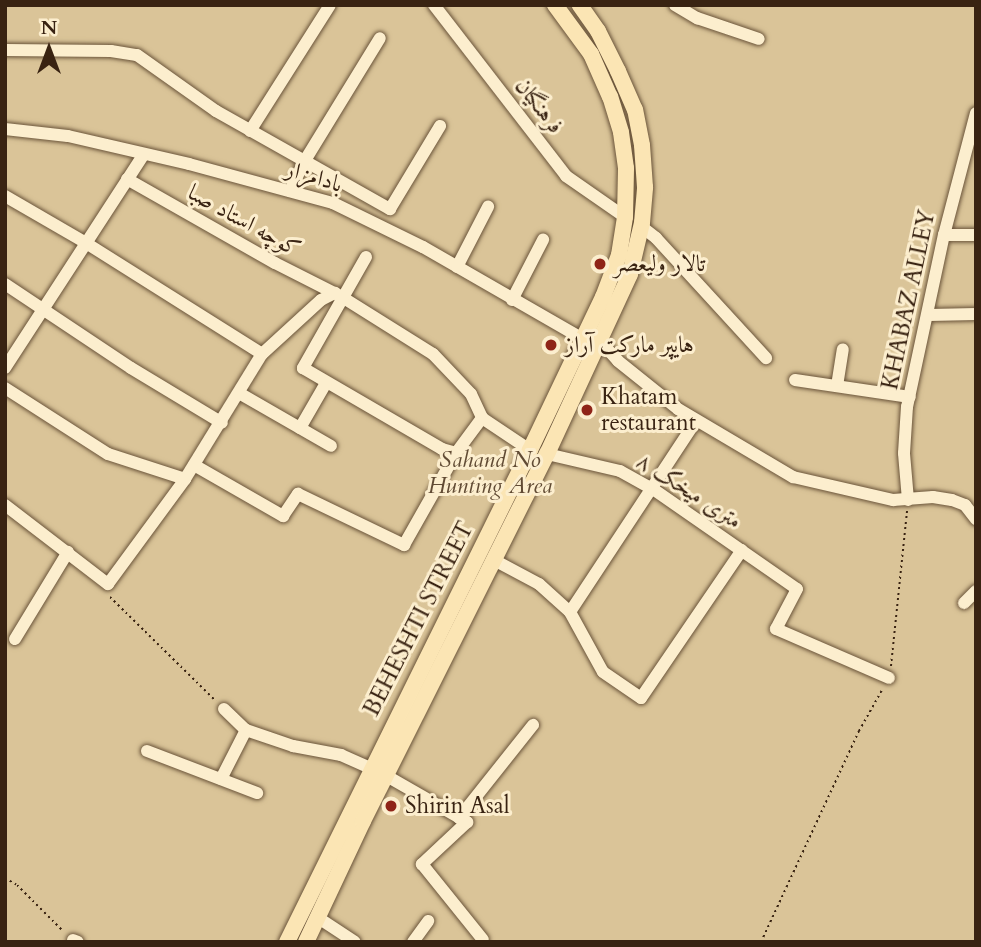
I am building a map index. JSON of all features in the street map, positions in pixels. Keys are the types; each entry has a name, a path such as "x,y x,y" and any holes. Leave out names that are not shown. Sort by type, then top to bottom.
{"main road":[{"name":"BEHESHTI STREET","path":"286,942 530,450 583,340 619,255 625,217 626,168 621,132 610,97 591,54 555,5"},
{"name":"BEHESHTI STREET","path":"306,942 385,775 547,454 630,274 642,227 645,187 642,145 635,110 598,31 580,5"},
{"path":"593,325 600,327 599,345 584,362 578,356 583,340 593,325"}],"street":[{"path":"250,131 330,5"},
{"name":"فرهنگیان","path":"434,5 566,176 625,217"},
{"path":"675,5 697,18 759,39"},
{"path":"290,191 304,162 380,38"},
{"path":"5,50 111,51 137,55 216,111 390,209 440,125"},
{"name":"KHABAZ ALLEY","path":"908,500 904,453 910,397 944,235 976,113"},
{"name":"بادامزار","path":"5,129 68,136 333,203 457,267 583,340"},
{"path":"5,368 144,154"},
{"name":"کوچه استاد صبا","path":"127,179 275,263 338,295 433,354 471,394 482,418"},
{"path":"5,196 86,243 261,354"},
{"path":"457,267 488,206"},
{"path":"642,227 656,238 765,358"},
{"path":"944,235 976,235"},
{"path":"512,300 543,240"},
{"path":"366,257 338,295 303,368 442,449 456,453"},
{"path":"5,284 131,368 222,423"},
{"path":"5,505 108,584 185,479 222,423 261,354 321,300 338,295"},
{"path":"929,315 976,314"},
{"path":"599,345 641,381 696,421 793,477 866,495 908,500 933,497 952,500 965,505 976,519"},
{"path":"837,386 843,349"},
{"path":"795,380 910,397"},
{"path":"300,428 326,383"},
{"path":"5,388 108,454 185,479"},
{"path":"239,393 331,446"},
{"path":"194,465 283,516 298,494 404,545 456,453 482,418 530,450"},
{"path":"570,612 696,421"},
{"name":"۸ متری میخک","path":"547,454 620,471 653,489 797,589 776,629 889,678"},
{"path":"494,560 539,584 570,612 603,672 641,698 741,550"},
{"path":"15,639 68,552"},
{"path":"964,603 976,591"},
{"path":"224,709 246,730 293,746 341,755 370,768"},
{"path":"459,818 533,725"},
{"path":"221,779 246,730"},
{"path":"147,751 257,793"},
{"path":"385,775 467,822 422,864 483,940"},
{"path":"317,917 355,942"},
{"path":"413,942 428,921"}],"path":[{"path":"761,942 859,731 889,678 908,500"},
{"path":"108,584 112,600 177,660 224,709"},
{"path":"5,878 17,885 75,941"}],"green space":[{"name":"Sahand No Hunting Area","path":"5,5 976,5 976,942 5,942"}],"place":[{"name":"تالار ولیعصر","path":"600,264"},
{"name":"هایپر مارکت آراز","path":"551,345"},
{"name":"Khatam restaurant","path":"587,410"},
{"name":"Shirin Asal","path":"391,806"}]}
